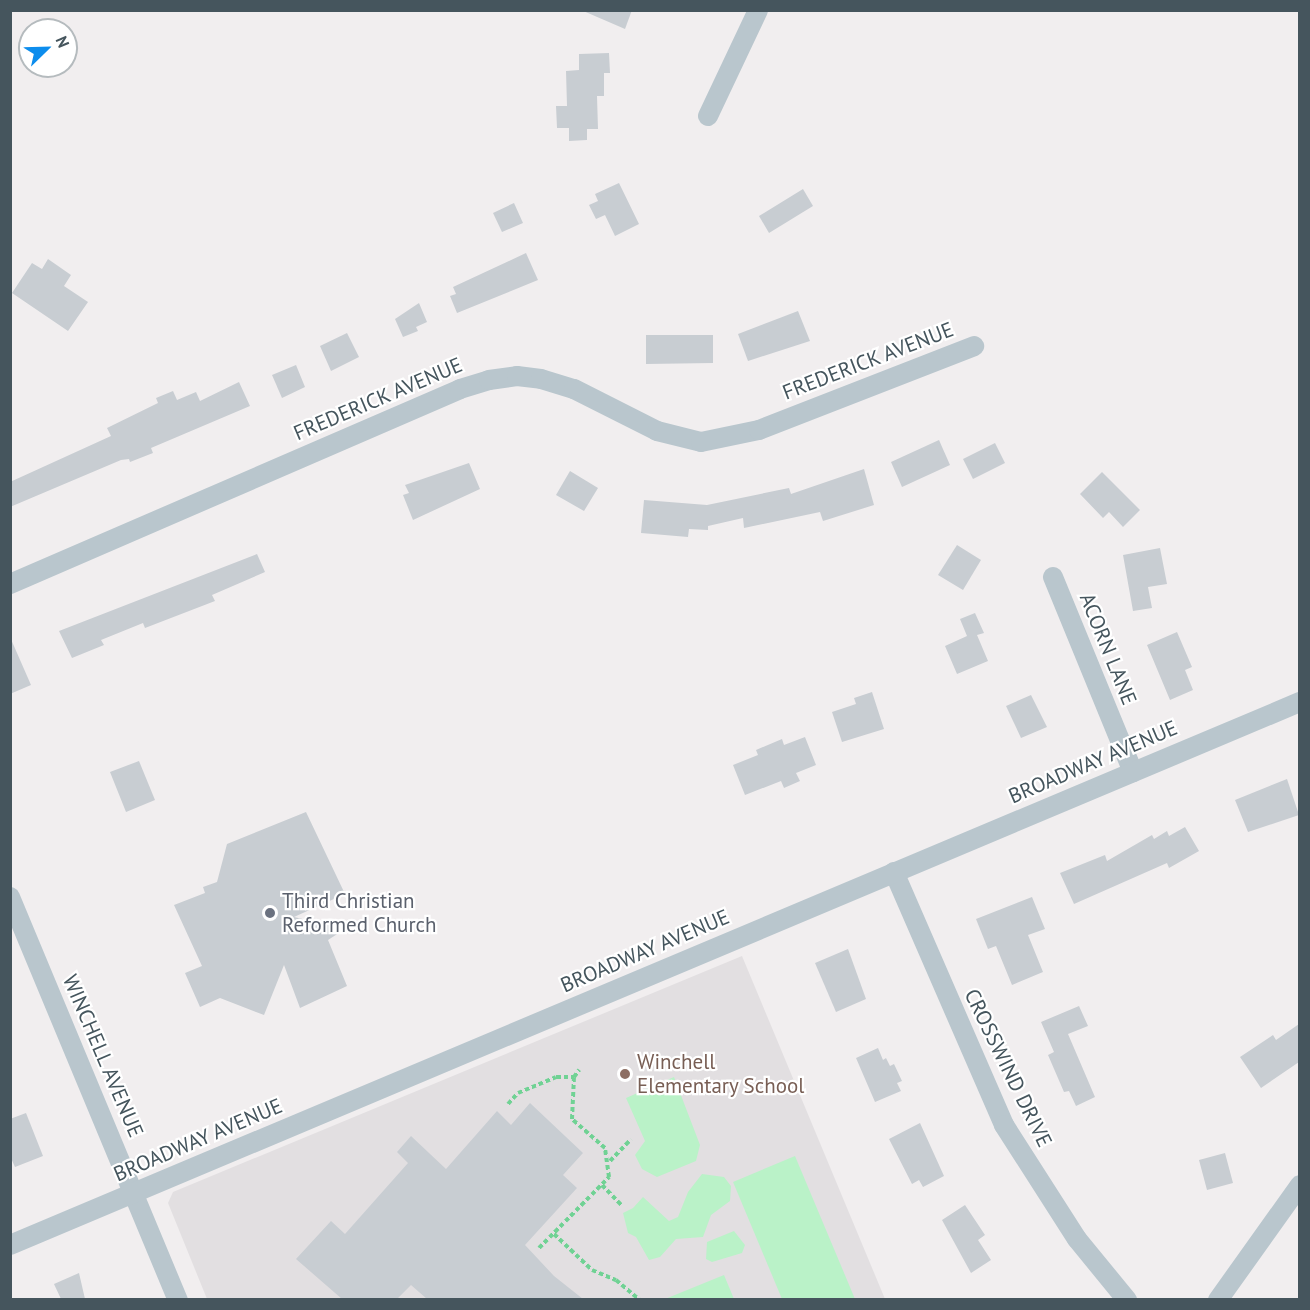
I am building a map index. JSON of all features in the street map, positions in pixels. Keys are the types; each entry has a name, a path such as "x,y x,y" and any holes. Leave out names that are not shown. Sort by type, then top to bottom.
{"street":[{"path":"708,116 758,10"},
{"name":"FREDERICK AVENUE","path":"10,584 448,393 489,380 517,376 541,379 574,389 657,431 701,442 759,430 974,346"},
{"name":"ACORN LANE","path":"1053,577 1133,772"},
{"name":"BROADWAY AVENUE","path":"10,1245 1299,702"},
{"name":"CROSSWIND DRIVE","path":"894,872 1004,1125 1077,1239 1127,1299"},
{"name":"WINCHELL AVENUE","path":"13,909 178,1299"},
{"path":"1218,1299 1299,1185"}],"path":[{"path":"539,1248 609,1177 610,1161 605,1148 572,1119 574,1077 579,1070"},
{"path":"508,1104 518,1093 556,1077 574,1077"},
{"path":"610,1161 631,1139"},
{"path":"603,1185 621,1205"},
{"path":"554,1234 592,1270 616,1280 640,1299"}],"shaded area":[{"name":"Winchell Elementary School","path":"742,956 885,1299 207,1299 168,1203 173,1192"}],"green space":[{"path":"674,1077 700,1145 696,1161 657,1177 642,1169 635,1155 645,1141 626,1098"},
{"path":"795,1156 855,1299 782,1299 733,1182"},
{"path":"702,1174 724,1177 731,1186 730,1201 711,1215 703,1237 676,1239 660,1257 649,1260 636,1237 628,1233 623,1213 633,1208 643,1197 669,1221 678,1217 688,1192"},
{"path":"734,1231 745,1245 742,1253 712,1262 706,1259 707,1242"},
{"path":"724,1275 734,1299 665,1299"}],"building":[{"path":"581,10 632,10 625,29"},
{"path":"609,53 610,73 604,73 604,96 597,96 598,129 587,129 587,140 569,141 569,128 557,128 556,106 567,106 566,71 579,70 579,54"},
{"path":"619,183 639,224 615,236 605,215 596,219 589,205 598,201 595,194"},
{"path":"803,189 813,206 769,233 759,216"},
{"path":"514,203 523,223 502,232 493,213"},
{"path":"526,253 538,280 457,313 450,296 456,294 453,287"},
{"path":"48,259 71,275 64,286 88,302 68,331 12,293 32,263 42,269"},
{"path":"419,303 427,322 416,327 418,331 403,337 395,319"},
{"path":"798,311 810,341 748,361 738,334"},
{"path":"347,333 359,357 331,371 320,346"},
{"path":"646,335 713,335 713,363 646,364"},
{"path":"296,365 305,387 282,398 272,375"},
{"path":"239,382 250,406 151,448 153,453 130,462 129,459 121,460 10,507 10,482 111,436 107,428 158,403 156,398 173,391 177,400 196,392 200,401"},
{"path":"939,440 950,465 902,487 891,462"},
{"path":"995,443 1005,463 973,479 963,459"},
{"path":"469,463 480,489 413,520 403,495 409,493 405,485"},
{"path":"864,469 874,505 823,521 820,512 744,528 743,518 708,526 708,530 689,529 688,537 641,533 644,500 707,505 789,488 791,494"},
{"path":"570,471 598,488 584,511 556,495"},
{"path":"1102,472 1140,510 1123,527 1109,512 1103,518 1080,494"},
{"path":"957,545 981,560 963,590 938,575"},
{"path":"1160,548 1167,584 1148,587 1152,608 1133,611 1123,555"},
{"path":"257,554 265,572 212,595 215,601 145,628 143,623 101,640 104,645 72,658 59,631"},
{"path":"975,613 984,633 977,635 988,661 957,674 945,646 967,636 960,619"},
{"path":"1177,632 1192,667 1185,670 1193,690 1170,700 1147,645"},
{"path":"10,637 31,685 10,694"},
{"path":"872,692 884,729 842,742 832,712 856,704 854,698"},
{"path":"1031,695 1047,727 1021,738 1006,706"},
{"path":"805,737 816,765 796,773 800,781 784,788 781,781 745,795 733,765 758,755 756,750 782,739 784,745"},
{"path":"139,761 155,800 126,812 110,772"},
{"path":"1287,779 1299,815 1248,832 1235,800"},
{"name":"Third Christian Reformed Church","path":"306,812 345,894 294,917 345,929 328,940 347,986 300,1008 284,965 264,1015 220,998 200,1007 185,973 202,966 174,905 205,893 203,887 217,882 227,844"},
{"path":"1185,827 1199,851 1169,868 1167,863 1074,904 1060,873 1105,855 1107,861 1152,835 1154,839 1167,831 1169,836"},
{"path":"1032,897 1045,929 1028,935 1043,972 1012,985 996,946 988,949 976,919"},
{"path":"848,949 866,999 836,1012 815,963"},
{"path":"1079,1006 1088,1026 1068,1034 1095,1097 1076,1106 1069,1091 1064,1092 1048,1055 1054,1052 1041,1022"},
{"path":"1299,1024 1299,1062 1261,1088 1240,1057 1273,1035 1276,1040"},
{"path":"878,1048 883,1060 886,1058 890,1066 894,1064 902,1081 897,1083 901,1091 875,1102 856,1058"},
{"path":"530,1103 583,1153 563,1175 577,1188 525,1245 554,1276 583,1299 427,1299 411,1285 397,1299 342,1299 296,1259 331,1221 345,1234 408,1163 397,1152 411,1136 446,1169 497,1111 511,1125"},
{"path":"26,1113 43,1156 15,1167 10,1156 10,1119"},
{"path":"920,1123 944,1176 923,1187 919,1180 912,1184 889,1139"},
{"path":"1225,1153 1233,1183 1207,1190 1199,1160"},
{"path":"965,1205 985,1235 978,1240 991,1260 971,1273 942,1220"},
{"path":"79,1273 85,1299 61,1299 54,1284"}],"place":[{"name":"Third Christian Reformed Church","path":"270,913"},
{"name":"Winchell Elementary School","path":"625,1074"}]}
